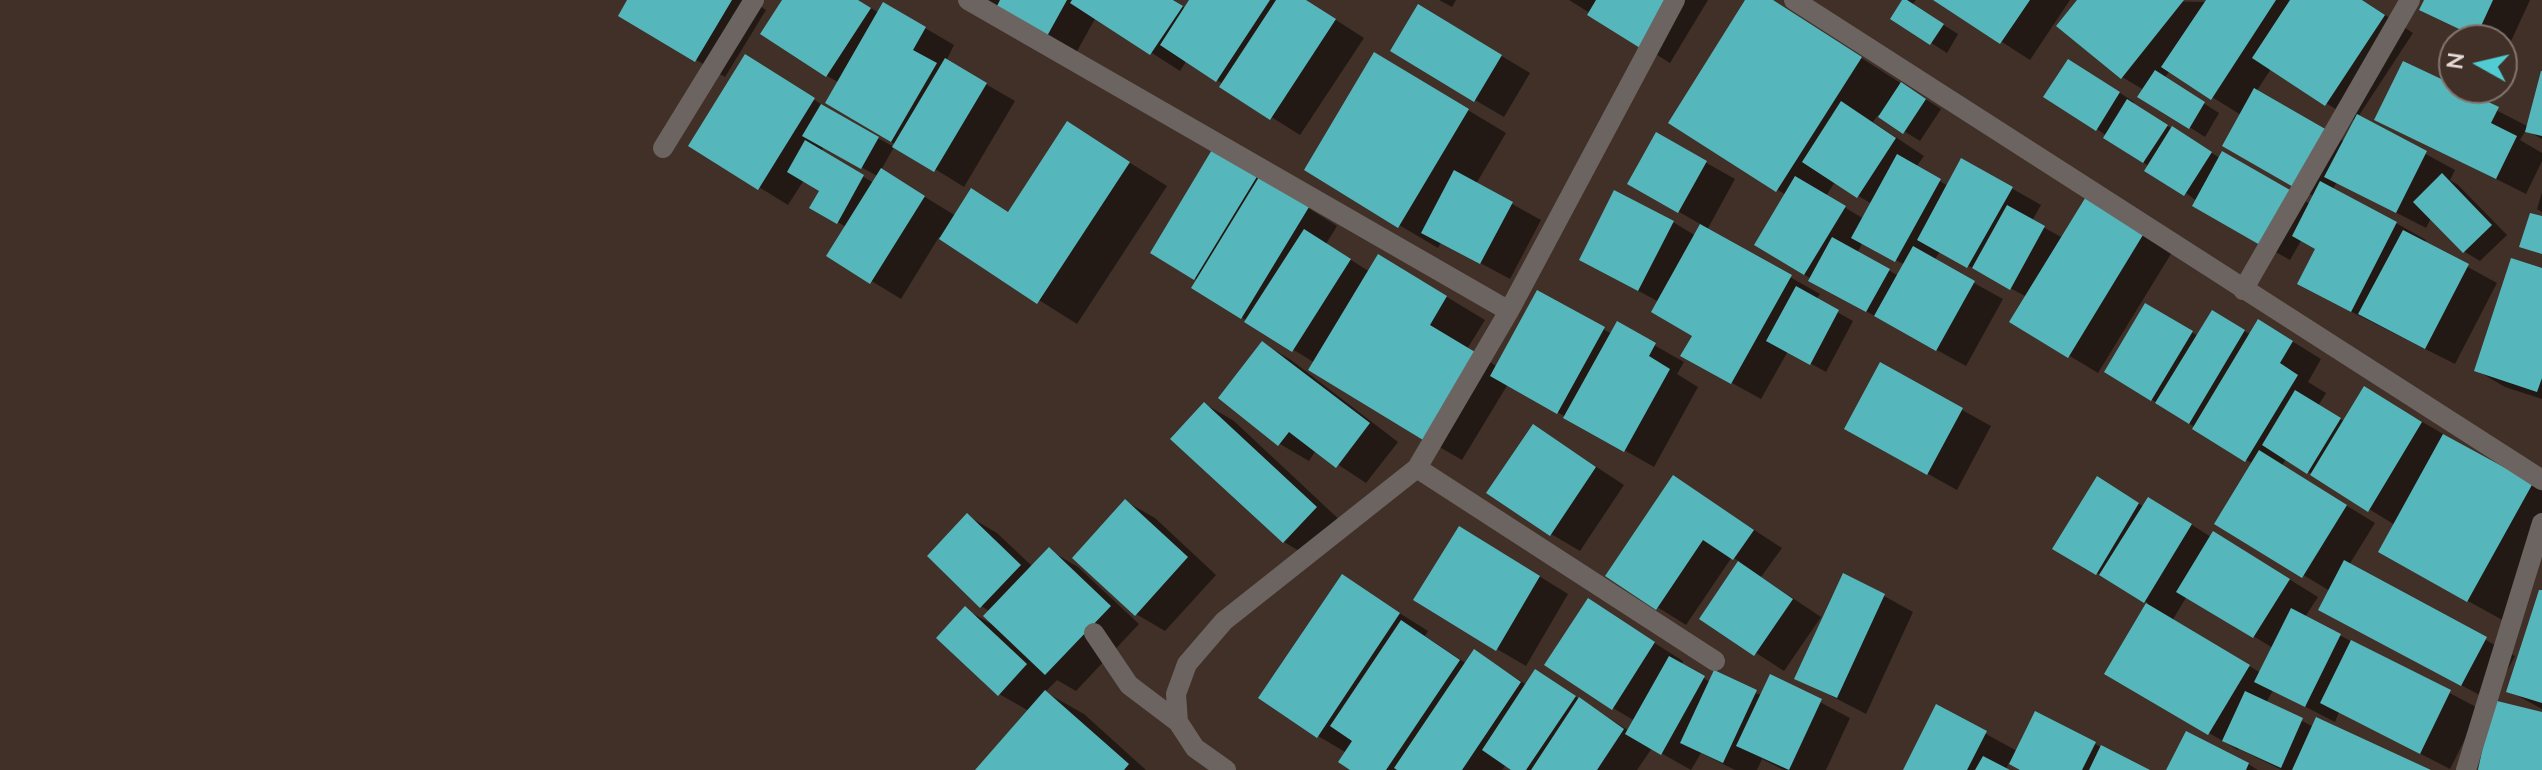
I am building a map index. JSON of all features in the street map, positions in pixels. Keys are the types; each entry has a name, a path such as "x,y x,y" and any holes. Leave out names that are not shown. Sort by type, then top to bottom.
{"street":[{"path":"663,148 754,0"},
{"path":"968,0 1509,311"},
{"path":"1178,722 1176,694 1187,664 1224,621 1417,468 1509,311 1675,0"},
{"path":"1794,0 2542,480"},
{"path":"2243,290 2410,0"},
{"path":"1417,468 1715,661"},
{"path":"2466,770 2542,523"},
{"path":"1094,633 1129,685 1178,722 1195,748 1226,770"}],"building":[{"path":"627,0 732,0 695,62 618,16"},
{"path":"782,0 858,0 871,8 826,77 760,34"},
{"path":"1000,0 1067,0 1046,38 995,10"},
{"path":"1072,0 1173,0 1183,6 1150,55 1070,3"},
{"path":"1189,0 1270,0 1216,82 1160,45"},
{"path":"1276,0 1306,0 1336,19 1270,120 1219,87"},
{"path":"1596,0 1669,0 1640,48 1587,15"},
{"path":"1745,0 1773,0 1862,57 1776,192 1668,123"},
{"path":"1902,0 1907,0 1944,24 1930,45 1890,19"},
{"path":"1933,0 2030,0 2000,44"},
{"path":"2077,0 2184,0 2121,79 2056,26"},
{"path":"2206,0 2276,0 2211,100 2161,67"},
{"path":"2290,0 2362,0 2385,15 2325,106 2252,58"},
{"path":"2424,0 2493,0 2482,24 2449,24 2419,10"},
{"path":"883,2 926,27 913,50 937,63 891,142 825,103"},
{"path":"1418,4 1502,55 1474,102 1390,51"},
{"path":"1374,52 1469,109 1398,228 1304,170"},
{"path":"745,54 815,98 758,190 688,146"},
{"path":"945,58 987,83 934,172 892,147"},
{"path":"2068,59 2120,92 2096,131 2043,97"},
{"path":"2403,61 2438,77 2438,104 2493,104 2499,107 2491,123 2517,136 2496,179 2374,120"},
{"path":"2155,70 2205,102 2189,129 2137,97"},
{"path":"2542,71 2542,136 2525,132"},
{"path":"1901,82 1926,99 1903,134 1878,117"},
{"path":"2254,88 2327,130 2295,188 2222,146"},
{"path":"2127,99 2168,125 2143,163 2103,138"},
{"path":"1841,101 1896,138 1857,198 1802,162"},
{"path":"821,104 879,137 861,169 802,136"},
{"path":"2357,114 2427,151 2396,213 2324,177"},
{"path":"1067,121 1130,162 1037,304 939,239 971,188 1008,212"},
{"path":"2172,126 2212,152 2184,196 2144,171"},
{"path":"1656,132 1707,161 1678,213 1627,184"},
{"path":"805,140 864,175 837,224 809,208 819,191 787,172"},
{"path":"1213,148 1258,175 1194,280 1150,253"},
{"path":"2222,151 2290,190 2260,245 2192,206"},
{"path":"1897,154 1941,179 1895,262 1851,238"},
{"path":"1961,158 2013,187 1967,268 1917,240"},
{"path":"881,168 925,196 870,284 826,256"},
{"path":"1454,170 1513,202 1480,264 1421,233"},
{"path":"2442,173 2492,225 2463,253 2413,202"},
{"path":"1795,176 1846,206 1804,275 1754,245"},
{"path":"1259,177 1309,207 1241,319 1191,288"},
{"path":"2320,181 2397,222 2351,312 2297,284 2315,249 2292,236"},
{"path":"1614,190 1674,221 1638,291 1579,260"},
{"path":"2087,195 2146,230 2068,358 2009,322"},
{"path":"2007,205 2045,226 2010,290 1972,268"},
{"path":"2530,213 2542,216 2542,254 2519,247"},
{"path":"1700,224 1792,275 1731,384 1680,356 1692,336 1651,312"},
{"path":"1304,229 1351,259 1292,352 1244,322"},
{"path":"2403,230 2469,264 2425,349 2358,314"},
{"path":"1832,237 1890,269 1866,312 1808,281"},
{"path":"1913,246 1975,281 1936,351 1874,316"},
{"path":"1378,254 1447,296 1430,325 1475,352 1423,440 1308,370"},
{"path":"2511,258 2542,268 2542,378 2537,392 2474,371"},
{"path":"1796,286 1839,310 1810,365 1766,341"},
{"path":"1537,290 1605,327 1557,414 1490,376"},
{"path":"2145,303 2193,331 2151,401 2104,372"},
{"path":"2212,310 2245,330 2189,424 2155,403"},
{"path":"2258,319 2293,341 2280,363 2298,375 2245,462 2192,429"},
{"path":"1617,321 1656,343 1649,356 1670,369 1624,452 1563,418"},
{"path":"1262,341 1370,423 1336,468 1289,432 1278,446 1218,398"},
{"path":"1880,362 1963,408 1927,475 1844,429"},
{"path":"2364,386 2422,422 2368,512 2310,475"},
{"path":"2295,390 2341,418 2307,474 2262,445"},
{"path":"1204,402 1317,507 1283,543 1170,439"},
{"path":"1533,424 1596,467 1550,536 1486,493"},
{"path":"2443,434 2533,483 2467,602 2378,552"},
{"path":"2259,450 2347,505 2302,578 2214,524"},
{"path":"1673,475 1754,530 1733,560 1703,540 1656,610 1605,576"},
{"path":"2097,476 2139,503 2096,575 2052,549"},
{"path":"2148,497 2192,524 2144,603 2099,575"},
{"path":"1125,499 1188,557 1135,616 1072,558"},
{"path":"967,513 1021,565 980,608 927,556"},
{"path":"1459,526 1540,576 1496,651 1413,600"},
{"path":"2213,531 2290,579 2253,638 2176,592"},
{"path":"1049,547 1111,606 1045,675 983,616"},
{"path":"2344,560 2487,637 2461,686 2318,610"},
{"path":"1738,561 1793,599 1754,656 1699,619"},
{"path":"1843,573 1885,594 1837,698 1794,679"},
{"path":"1342,574 1400,613 1317,738 1258,698"},
{"path":"2539,590 2542,590 2542,703 2506,692"},
{"path":"1588,598 1655,642 1612,710 1544,665"},
{"path":"2146,603 2250,665 2208,735 2104,674"},
{"path":"965,606 1027,664 998,696 936,638"},
{"path":"2291,608 2341,634 2305,707 2254,682"},
{"path":"1401,620 1460,660 1386,770 1350,770 1338,762 1352,741 1330,726"},
{"path":"2351,640 2451,690 2420,754 2320,703"},
{"path":"1474,649 1521,682 1462,770 1397,770 1394,768"},
{"path":"1669,656 1705,676 1661,755 1625,734"},
{"path":"1535,669 1576,696 1526,770 1511,770 1482,750"},
{"path":"1714,670 1757,690 1723,763 1680,743"},
{"path":"1770,674 1822,699 1789,770 1736,746"},
{"path":"1045,690 1129,764 1124,770 975,770"},
{"path":"2245,691 2303,718 2281,768 2222,741"},
{"path":"1579,697 1624,729 1597,770 1531,770"},
{"path":"2493,700 2542,712 2542,770 2478,770"},
{"path":"1936,704 1987,731 1967,770 1903,770"},
{"path":"2035,711 2096,742 2082,770 2020,770 2009,764"},
{"path":"2316,717 2431,770 2292,770"},
{"path":"2186,731 2249,763 2246,770 2166,770"},
{"path":"2101,745 2150,770 2089,770"},
{"path":"1983,756 2010,770 1975,770"}]}
